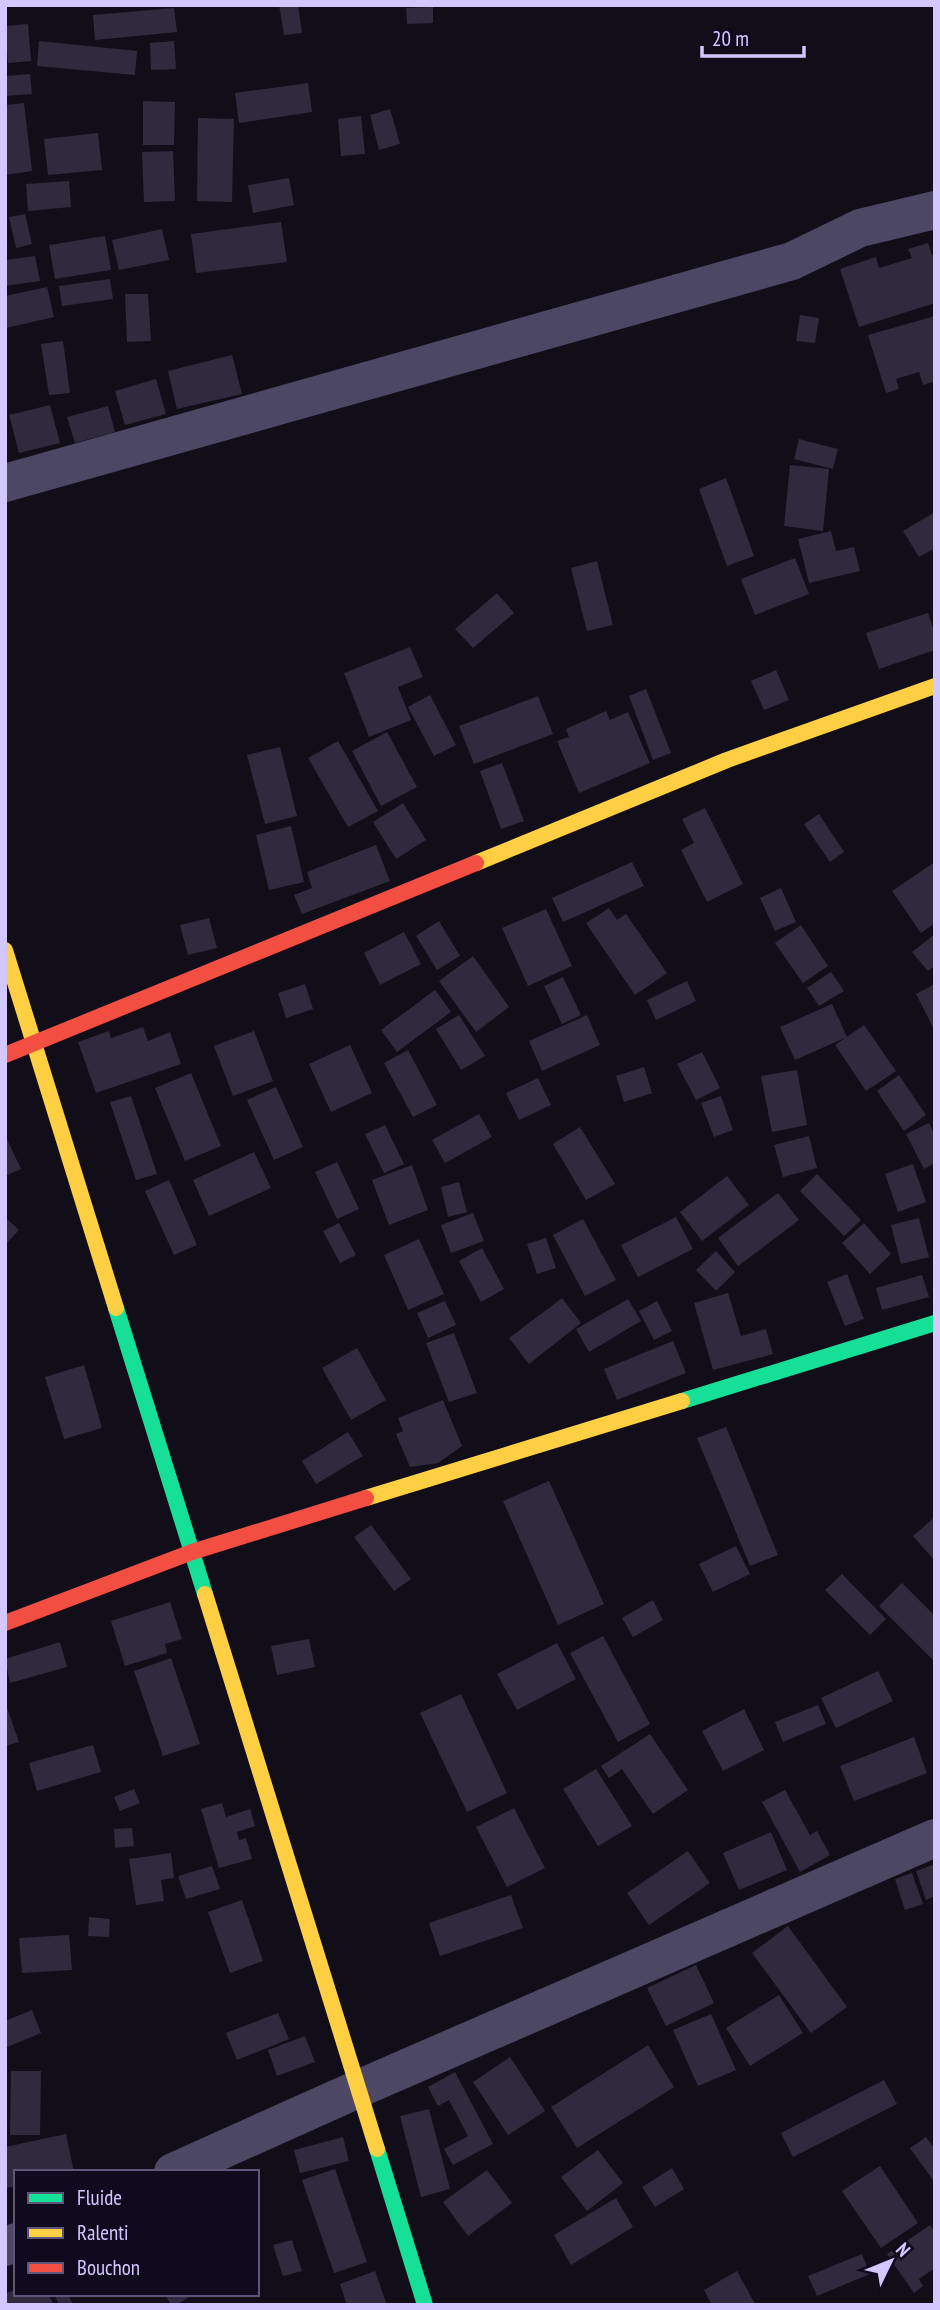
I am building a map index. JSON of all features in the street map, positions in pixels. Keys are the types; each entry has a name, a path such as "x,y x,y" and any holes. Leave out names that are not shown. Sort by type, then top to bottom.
{"street":[{"path":"5,483 792,261 860,229 935,210"},
{"path":"5,1055 715,765 935,686"},
{"path":"5,950 425,2305"},
{"path":"5,1623 192,1552 935,1324"},
{"path":"177,2170 358,2088 935,1838"}],"building":[{"path":"279,5 298,5 302,33 284,35"},
{"path":"433,7 433,23 407,24 406,8"},
{"path":"174,8 177,32 95,40 93,15"},
{"path":"28,24 31,61 8,63 5,26"},
{"path":"39,41 137,51 135,75 37,66"},
{"path":"174,41 176,69 151,70 150,43"},
{"path":"30,74 32,94 5,96 5,76"},
{"path":"308,83 312,112 239,123 235,93"},
{"path":"143,101 175,102 174,145 143,145"},
{"path":"24,103 32,171 5,175 5,105"},
{"path":"390,109 400,144 379,150 370,115"},
{"path":"361,116 365,154 341,156 338,119"},
{"path":"198,118 234,119 232,202 197,201"},
{"path":"98,133 102,170 48,175 44,139"},
{"path":"173,151 175,201 144,202 142,152"},
{"path":"289,178 294,205 253,213 248,185"},
{"path":"69,181 71,207 28,211 26,184"},
{"path":"25,214 32,244 16,248 9,217"},
{"path":"281,222 287,262 196,273 191,234"},
{"path":"162,229 169,260 119,270 112,240"},
{"path":"105,236 111,270 55,279 49,245"},
{"path":"928,243 932,255 935,254 935,303 859,327 840,269 876,257 879,268 912,258 908,249"},
{"path":"35,256 40,281 5,286 5,260"},
{"path":"110,279 113,299 62,306 59,286"},
{"path":"47,287 54,317 6,328 5,296"},
{"path":"125,294 148,294 151,341 127,342"},
{"path":"800,315 819,318 815,343 796,341"},
{"path":"935,316 935,381 923,385 919,372 896,379 899,389 886,393 868,335"},
{"path":"63,341 70,393 49,395 41,344"},
{"path":"232,355 242,394 177,409 168,371"},
{"path":"156,379 166,414 125,425 115,391"},
{"path":"50,405 60,443 19,453 9,415"},
{"path":"108,406 115,432 75,443 67,417"},
{"path":"799,439 838,449 833,469 794,459"},
{"path":"790,465 829,469 823,531 784,526"},
{"path":"726,478 754,556 727,566 699,489"},
{"path":"935,512 935,548 919,557 903,531"},
{"path":"831,531 836,551 854,547 860,571 809,583 798,539"},
{"path":"795,558 809,594 755,615 741,579"},
{"path":"597,561 613,625 587,631 571,568"},
{"path":"497,593 514,613 473,648 455,629"},
{"path":"928,613 935,634 935,650 879,669 866,633"},
{"path":"410,647 423,677 398,687 411,720 369,737 344,673"},
{"path":"776,670 789,700 764,710 751,681"},
{"path":"646,689 671,753 653,760 629,696"},
{"path":"430,695 456,745 434,756 408,707"},
{"path":"538,696 553,734 474,764 459,726"},
{"path":"606,711 610,720 628,712 650,763 579,793 557,741 569,737 566,729"},
{"path":"387,732 417,787 381,806 352,751"},
{"path":"338,741 378,811 348,827 308,758"},
{"path":"280,747 297,816 265,824 247,755"},
{"path":"502,763 524,821 501,829 480,771"},
{"path":"403,803 426,840 396,859 373,822"},
{"path":"705,808 743,884 707,902 681,850 694,843 682,819"},
{"path":"819,814 844,852 830,862 804,824"},
{"path":"291,826 304,882 269,890 256,835"},
{"path":"376,845 390,881 302,914 294,895 312,888 307,872"},
{"path":"632,862 644,886 563,922 552,898"},
{"path":"935,862 935,923 921,933 892,891"},
{"path":"781,888 796,922 775,931 760,898"},
{"path":"609,908 617,920 626,914 667,973 635,995 586,923"},
{"path":"546,909 572,966 528,986 502,928"},
{"path":"209,918 217,948 188,955 180,925"},
{"path":"439,921 460,956 437,970 416,936"},
{"path":"801,925 828,966 803,983 775,943"},
{"path":"404,932 421,964 380,985 364,953"},
{"path":"935,934 935,966 928,971 912,952"},
{"path":"473,956 509,1007 476,1032 439,981"},
{"path":"831,972 844,991 819,1006 807,988"},
{"path":"563,977 581,1015 562,1024 544,986"},
{"path":"687,981 696,1001 656,1020 647,1000"},
{"path":"305,984 313,1009 286,1018 278,993"},
{"path":"935,984 935,1031 916,994"},
{"path":"435,990 451,1012 397,1052 381,1030"},
{"path":"832,1004 847,1037 795,1060 780,1027"},
{"path":"459,1015 485,1056 461,1070 436,1029"},
{"path":"587,1015 600,1045 542,1071 529,1041"},
{"path":"864,1025 896,1071 866,1091 835,1045"},
{"path":"143,1027 148,1041 170,1032 181,1064 96,1093 78,1042 109,1031 111,1038"},
{"path":"254,1031 273,1081 233,1096 214,1046"},
{"path":"350,1045 372,1093 331,1112 309,1064"},
{"path":"408,1050 437,1105 413,1117 384,1063"},
{"path":"702,1052 720,1088 696,1100 677,1064"},
{"path":"644,1067 652,1093 624,1102 616,1076"},
{"path":"797,1070 807,1125 772,1132 761,1076"},
{"path":"191,1073 221,1146 185,1161 155,1088"},
{"path":"899,1075 926,1115 904,1131 877,1091"},
{"path":"538,1078 551,1105 519,1120 506,1093"},
{"path":"276,1087 303,1147 274,1160 247,1100"},
{"path":"131,1096 157,1174 136,1180 110,1102"},
{"path":"721,1096 733,1130 714,1137 701,1103"},
{"path":"479,1114 492,1137 445,1163 432,1140"},
{"path":"929,1123 935,1135 935,1163 924,1169 906,1134"},
{"path":"385,1125 404,1164 384,1173 365,1134"},
{"path":"580,1127 615,1184 586,1200 553,1144"},
{"path":"5,1135 21,1169 5,1176"},
{"path":"809,1136 817,1168 783,1177 774,1145"},
{"path":"254,1152 271,1188 209,1216 193,1180"},
{"path":"337,1162 359,1209 337,1219 315,1172"},
{"path":"913,1164 926,1202 898,1212 885,1174"},
{"path":"412,1165 428,1210 389,1225 372,1180"},
{"path":"817,1174 861,1220 844,1236 800,1191"},
{"path":"727,1176 749,1205 702,1241 680,1212"},
{"path":"169,1180 197,1245 174,1255 145,1191"},
{"path":"459,1182 467,1212 448,1217 441,1187"},
{"path":"778,1193 799,1220 738,1266 718,1238"},
{"path":"473,1213 484,1241 451,1253 441,1225"},
{"path":"5,1217 19,1230 5,1245"},
{"path":"676,1217 693,1249 638,1277 621,1245"},
{"path":"919,1218 929,1257 901,1264 891,1225"},
{"path":"583,1219 616,1280 585,1296 553,1235"},
{"path":"339,1223 356,1255 340,1263 323,1231"},
{"path":"864,1223 891,1254 870,1274 842,1243"},
{"path":"546,1238 556,1268 537,1274 527,1244"},
{"path":"419,1239 444,1294 408,1310 384,1255"},
{"path":"482,1248 504,1289 481,1302 459,1261"},
{"path":"716,1251 735,1272 716,1291 696,1270"},
{"path":"847,1274 864,1319 845,1326 827,1282"},
{"path":"922,1275 929,1297 882,1310 876,1288"},
{"path":"728,1293 741,1336 766,1329 773,1354 713,1370 694,1303"},
{"path":"562,1298 581,1323 529,1364 509,1338"},
{"path":"628,1299 641,1321 589,1352 576,1329"},
{"path":"445,1301 456,1325 428,1338 417,1313"},
{"path":"657,1301 672,1331 654,1340 639,1311"},
{"path":"454,1333 477,1393 449,1402 426,1343"},
{"path":"673,1341 686,1373 617,1400 604,1369"},
{"path":"357,1348 386,1400 351,1420 322,1368"},
{"path":"84,1365 102,1428 64,1439 45,1377"},
{"path":"443,1400 462,1446 438,1463 410,1467 396,1434 403,1431 398,1418"},
{"path":"726,1427 778,1555 750,1566 697,1438"},
{"path":"348,1432 363,1456 316,1484 302,1461"},
{"path":"549,1481 604,1604 558,1625 503,1501"},
{"path":"935,1517 935,1561 913,1536"},
{"path":"371,1525 411,1579 394,1591 354,1537"},
{"path":"736,1546 750,1574 713,1592 699,1564"},
{"path":"842,1574 886,1619 870,1635 825,1590"},
{"path":"902,1583 935,1616 935,1662 879,1606"},
{"path":"653,1600 663,1620 633,1637 622,1618"},
{"path":"170,1602 182,1639 165,1644 167,1653 125,1666 111,1621"},
{"path":"603,1636 650,1724 618,1742 570,1653"},
{"path":"309,1639 315,1667 277,1675 271,1646"},
{"path":"60,1642 67,1667 10,1683 5,1659"},
{"path":"557,1643 576,1679 517,1710 497,1674"},
{"path":"171,1658 200,1744 163,1756 134,1671"},
{"path":"878,1671 893,1701 836,1728 821,1698"},
{"path":"461,1694 507,1793 467,1812 420,1713"},
{"path":"5,1702 19,1742 5,1746"},
{"path":"818,1705 826,1724 783,1742 775,1722"},
{"path":"744,1709 764,1750 723,1771 702,1731"},
{"path":"650,1734 688,1790 653,1814 622,1769 609,1778 601,1766"},
{"path":"914,1737 927,1773 854,1801 840,1766"},
{"path":"93,1745 101,1772 37,1791 29,1763"},
{"path":"596,1769 632,1826 598,1846 563,1789"},
{"path":"134,1789 140,1803 120,1811 114,1797"},
{"path":"785,1790 810,1835 817,1831 830,1855 800,1872 762,1802"},
{"path":"222,1803 226,1817 250,1809 255,1826 237,1832 239,1840 246,1838 252,1859 219,1868 201,1809"},
{"path":"514,1808 545,1868 507,1887 476,1827"},
{"path":"132,1828 134,1846 115,1848 114,1829"},
{"path":"771,1832 787,1870 739,1890 723,1853"},
{"path":"688,1851 710,1883 649,1925 627,1893"},
{"path":"171,1853 174,1878 161,1880 164,1901 136,1905 129,1859"},
{"path":"935,1864 935,1896 926,1900 916,1871"},
{"path":"212,1866 220,1889 186,1899 178,1876"},
{"path":"912,1873 923,1904 905,1910 895,1879"},
{"path":"511,1895 523,1928 440,1956 429,1923"},
{"path":"242,1900 263,1961 230,1973 208,1912"},
{"path":"89,1917 110,1919 109,1937 88,1936"},
{"path":"788,1926 847,2007 811,2033 752,1953"},
{"path":"69,1935 72,1970 22,1973 19,1938"},
{"path":"696,1965 714,2003 666,2026 647,1988"},
{"path":"779,1995 803,2033 750,2066 726,2028"},
{"path":"32,2010 41,2033 5,2048 5,2021"},
{"path":"278,2013 289,2039 237,2060 226,2033"},
{"path":"711,2014 736,2070 698,2086 673,2030"},
{"path":"305,2036 315,2062 277,2076 268,2050"},
{"path":"648,2045 674,2087 577,2148 551,2107"},
{"path":"510,2057 545,2111 508,2135 473,2082"},
{"path":"11,2071 41,2071 40,2135 10,2135"},
{"path":"455,2072 493,2144 453,2165 444,2149 468,2136 449,2100 438,2106 428,2087"},
{"path":"884,2080 897,2104 793,2157 781,2133"},
{"path":"429,2109 450,2189 421,2197 400,2116"},
{"path":"66,2134 74,2170 14,2170 14,2186 5,2188 5,2147"},
{"path":"343,2137 349,2161 300,2173 294,2150"},
{"path":"926,2137 935,2149 935,2183 910,2148"},
{"path":"598,2150 623,2183 587,2211 561,2177"},
{"path":"880,2166 918,2223 881,2248 842,2191"},
{"path":"672,2168 684,2189 655,2207 642,2187"},
{"path":"335,2169 367,2262 334,2273 302,2180"},
{"path":"487,2170 512,2203 468,2236 443,2202"},
{"path":"616,2198 633,2227 571,2265 554,2235"},
{"path":"930,2225 935,2232 935,2268 919,2279 923,2286 914,2293 887,2254"},
{"path":"292,2240 302,2271 283,2276 273,2245"},
{"path":"862,2254 870,2274 817,2296 808,2276"},
{"path":"375,2271 387,2305 347,2305 340,2284"},
{"path":"737,2271 755,2304 712,2305 704,2290"},
{"path":"14,2290 14,2296 49,2296 54,2305 5,2305 5,2294"},
{"path":"55,2296 69,2296 73,2305 59,2305"},
{"path":"166,2296 191,2296 176,2305 171,2305"}],"traffic: fast":[{"path":"116,1308 205,1594"},
{"path":"682,1401 935,1323"},
{"path":"377,2149 425,2305"}],"traffic: slow":[{"path":"476,863 727,760 935,686"},
{"path":"5,950 116,1308"},
{"path":"366,1498 682,1401"},
{"path":"205,1594 377,2149"}],"traffic: jam":[{"path":"5,1055 476,863"},
{"path":"5,1623 192,1552 366,1498"}]}
